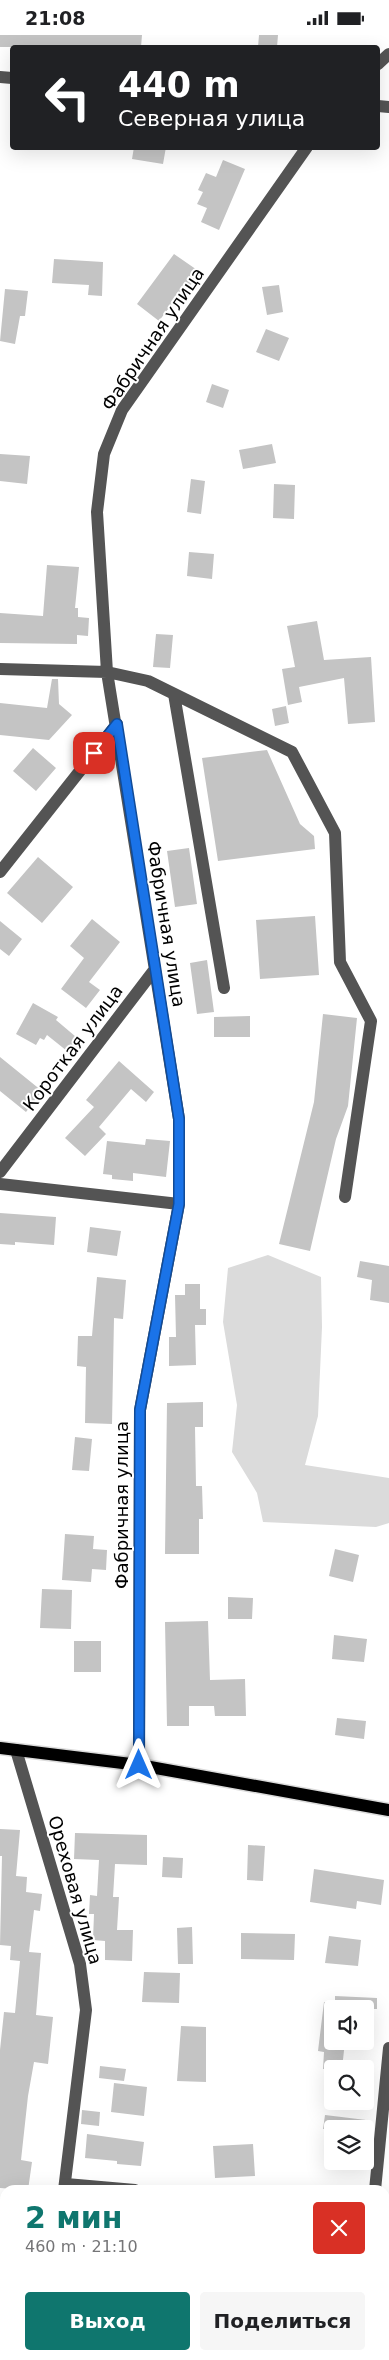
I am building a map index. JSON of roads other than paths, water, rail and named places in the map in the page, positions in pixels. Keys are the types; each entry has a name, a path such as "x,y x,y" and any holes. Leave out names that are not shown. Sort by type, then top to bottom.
{"main road":[{"path":"0,1748 139,1765 389,1810"}],"street":[{"name":"Фабричная улица","path":"139,1765 140,1410 179,1204 179,1119 117,724 107,672 97,512 104,454 122,410 305,150"},
{"path":"0,669 107,672 148,681 292,751 335,833 340,962 371,1021 345,1197"},
{"path":"174,694 224,988"},
{"path":"0,872 117,724"},
{"name":"Короткая улица","path":"0,1172 155,969"},
{"path":"0,1184 179,1204"},
{"name":"Ореховая улица","path":"16,1750 80,1964 86,2010 65,2185"},
{"path":"375,2185 389,2048"}]}
